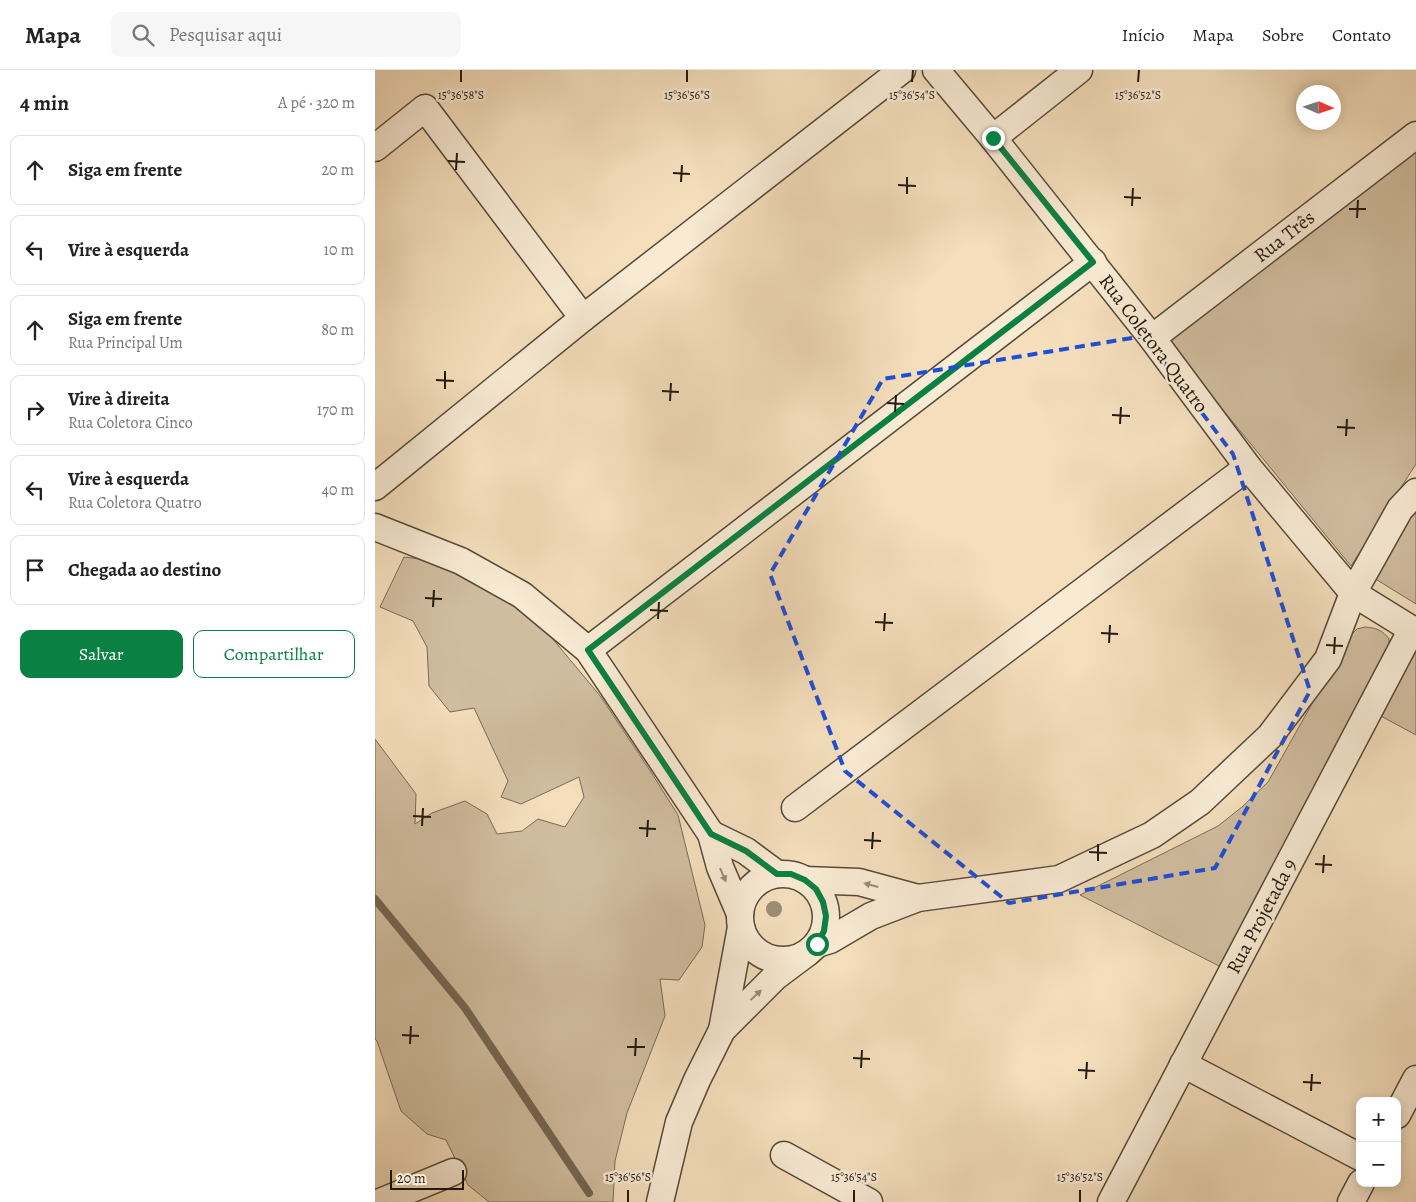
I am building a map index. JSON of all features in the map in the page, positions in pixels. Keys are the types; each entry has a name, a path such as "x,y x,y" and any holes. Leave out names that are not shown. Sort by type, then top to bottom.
{"street":[{"path":"375,487 583,318 902,70"},
{"name":"Rua Coletora Quatro","path":"936,70 1093,262 1248,467 1353,593 1414,631"},
{"path":"993,138 1079,70"},
{"path":"375,148 425,108 583,318"},
{"name":"Rua Três","path":"1152,338 1416,134"},
{"path":"588,650 1093,262"},
{"path":"795,808 1248,467"},
{"path":"375,528 461,561 522,595 588,650 711,834 720,867 747,940 756,951 767,958 781,960 795,959 871,916 919,898 1059,879 1151,835 1192,808 1270,736 1328,659 1353,593 1400,510 1416,492"},
{"name":"Rua Projetada 9","path":"1111,1202 1414,631"},
{"path":"711,834 746,851 777,874"},
{"path":"660,1202 679,1122 722,1030 743,900 751,888 763,879 777,874 791,874 805,880 816,889 823,902 826,916 824,931 812,948 775,977 722,1030"},
{"path":"805,880 859,882 919,898"},
{"path":"1183,1064 1356,1155"},
{"path":"1401,1107 1416,1079"},
{"path":"784,1155 869,1202"},
{"path":"380,1202 453,1172"},
{"path":"1351,1202 1359,1187"}],"highlighted area":[{"path":"1144,336 1233,454 1310,691 1215,868 1009,903 845,771 770,574 883,379"}],"shaded area":[{"path":"1416,149 1416,464 1351,566 1168,343"},
{"path":"1416,496 1416,604 1369,575"},
{"path":"404,557 428,560 497,591 537,620 601,697 678,815 705,925 702,947 679,980 660,979 665,1016 627,1113 615,1161 613,1202 489,1202 468,1185 446,1140 427,1134 401,1111 375,1039 375,739 416,794 415,824 432,813 465,801 487,814 497,834 522,831 538,819 565,827 584,797 579,777 521,804 501,797 508,781 474,708 450,712 429,686 427,647 413,621 380,607"},
{"path":"1365,627 1384,633 1389,639 1389,647 1221,967 1080,895 1218,826 1242,807 1268,782 1350,636 1357,629"},
{"path":"1416,649 1416,735 1366,708"}],"waterway":[{"path":"375,899 465,1008 589,1193"}],"route":[{"path":"817,944 824,931 826,916 823,902 816,889 805,880 791,874 777,874 746,851 711,834 588,650 1093,262 993,138"}]}
